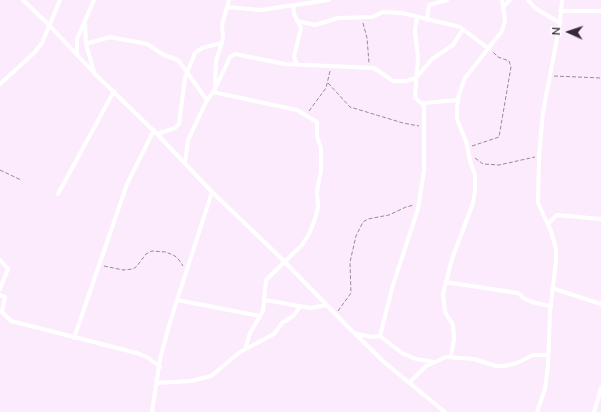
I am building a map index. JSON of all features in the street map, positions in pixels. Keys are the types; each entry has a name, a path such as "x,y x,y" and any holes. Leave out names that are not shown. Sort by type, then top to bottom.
{"street":[{"path":"23,0 334,314 384,362 445,412"},
{"path":"0,84 34,53 42,43 60,0"},
{"path":"77,55 77,39 94,0"},
{"path":"214,90 216,61 221,43 222,25 229,0"},
{"path":"228,7 260,10 330,0"},
{"path":"427,20 428,8 433,1 447,0"},
{"path":"451,356 454,331 443,302 445,282 474,197 474,175 469,151 457,119 458,100 465,78 489,49 504,26 502,0"},
{"path":"503,7 510,0"},
{"path":"528,0 535,8 560,23"},
{"path":"537,412 545,389 552,288 556,269 556,249 548,224 538,203 539,156 543,112 560,23 562,0"},
{"path":"293,5 297,21 301,28 294,57 297,64"},
{"path":"560,11 601,11"},
{"path":"297,21 315,25 338,18 372,17 387,12 402,13 463,29 489,49"},
{"path":"417,18 415,31 418,47 415,98 424,105"},
{"path":"85,22 86,44 94,73"},
{"path":"185,163 188,140 207,100 233,54 297,64 377,68 392,82 406,81 416,78 432,59 453,45 463,29"},
{"path":"86,44 110,37 142,42 164,55 178,60 186,74 207,100"},
{"path":"155,132 175,128 179,124 186,74 198,50 221,43"},
{"path":"214,90 292,108 307,115 317,122 317,136 321,149 321,171 317,191 318,210 307,238 285,263 266,280 265,300 260,316 250,333 245,349"},
{"path":"58,194 114,91"},
{"path":"380,336 393,285 414,226 419,205 425,154 423,127 424,105 429,101 458,100"},
{"path":"74,338 127,184 155,132"},
{"path":"152,412 160,359 177,300 212,192"},
{"path":"548,224 557,215 601,218"},
{"path":"0,260 8,270 0,289"},
{"path":"445,282 518,293 525,299 551,306"},
{"path":"552,288 601,304"},
{"path":"0,295 5,297 2,312 11,320 74,338 136,353 147,357 160,367"},
{"path":"177,300 260,316"},
{"path":"265,300 317,308 326,305"},
{"path":"157,383 191,381 211,376 224,363 245,349 274,334 282,323 295,314 300,306"},
{"path":"354,333 372,337 380,336 402,353 416,359 435,362"},
{"path":"410,382 426,366 451,356 474,359 496,366 504,366 517,363 533,355 548,354"},
{"path":"594,412 601,388"}],"path":[{"path":"360,17 367,38 369,68"},
{"path":"489,49 511,64 499,137 478,143 469,151 483,164 488,165 499,165 539,156"},
{"path":"307,115 328,83 331,66"},
{"path":"550,76 601,78"},
{"path":"328,83 350,107 403,123 423,127"},
{"path":"0,170 21,180"},
{"path":"334,314 343,306 351,293 350,262 356,236 363,222 368,219 389,215 406,207 419,205"},
{"path":"100,266 118,269 133,268 137,266 148,252 159,251 166,252 179,260 186,273"}]}
